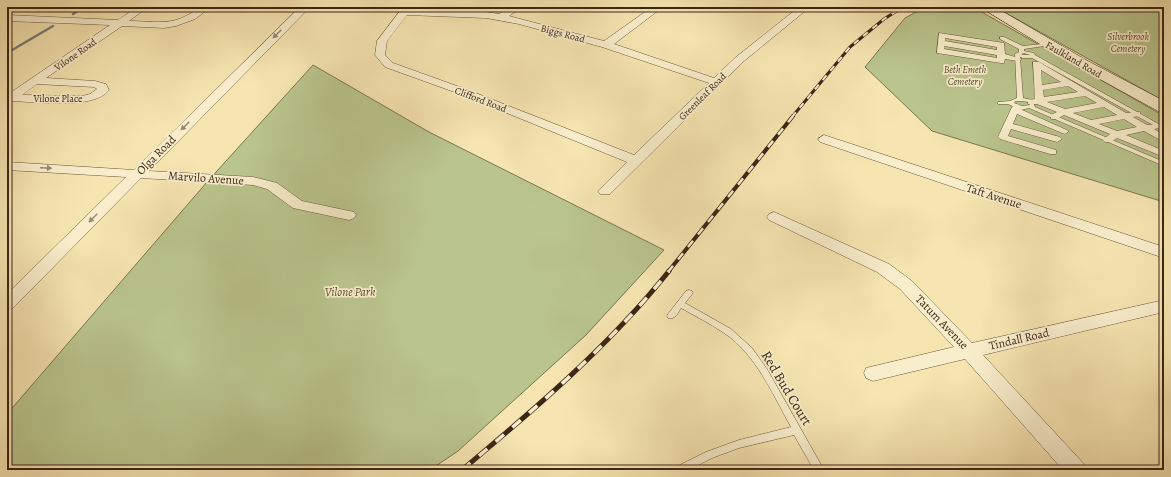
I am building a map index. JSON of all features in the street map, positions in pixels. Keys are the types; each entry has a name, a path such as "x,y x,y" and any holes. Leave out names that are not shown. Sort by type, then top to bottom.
{"main road":[{"name":"Faulkland Road","path":"986,7 1164,108"}],"street":[{"name":"Vilone Road","path":"9,99 143,7"},
{"path":"7,17 164,25 179,23 189,19 206,7"},
{"name":"Olga Road","path":"7,304 305,7"},
{"path":"502,17 517,7"},
{"path":"606,45 658,7"},
{"name":"Greenleaf Road","path":"605,191 740,59 802,8"},
{"name":"Biggs Road","path":"406,9 502,17 606,45 716,82"},
{"name":"Clifford Road","path":"406,9 382,41 380,55 389,65 464,92 637,161"},
{"path":"7,17 19,10"},
{"path":"1001,54 1001,61 988,59 977,49 965,47 953,45 940,51 942,35 953,45 965,47 977,49 989,47 1001,54 1019,53"},
{"path":"988,59 989,47"},
{"path":"1034,104 1038,88 1036,64 1164,140"},
{"path":"1052,73 1063,72"},
{"name":"Vilone Place","path":"9,99 82,99 93,97 103,90 102,86 95,84 36,81"},
{"path":"1038,88 1080,81"},
{"path":"1034,104 1098,92"},
{"path":"1054,117 1064,112 1117,102"},
{"path":"1008,125 1015,104"},
{"path":"1015,104 1034,133 1053,152"},
{"path":"1034,104 1064,112 1164,154"},
{"path":"1089,123 1137,114"},
{"path":"1008,125 1034,133 1061,135 1034,133 1008,125"},
{"path":"1108,140 1116,134 1145,128 1161,128"},
{"path":"1034,133 1048,143"},
{"name":"Taft Avenue","path":"824,139 1164,253"},
{"path":"1144,146 1164,140"},
{"name":"Marvilo Avenue","path":"7,166 263,182 272,186 298,204 349,215"},
{"name":"Tatum Avenue","path":"774,218 883,268 906,285 970,350 1076,470"},
{"name":"Tindall Road","path":"873,373 1164,306"}],"lane":[{"path":"1002,38 1019,53 1029,52 1033,56 1080,81 1161,128"},
{"path":"1019,53 1049,44"},
{"path":"1015,104 1019,53"},
{"path":"1000,103 1034,104 1054,117 1164,164"},
{"path":"1015,104 1034,104"},
{"path":"671,316 689,293"},
{"name":"Red Bud Court","path":"680,304 728,331 749,350 764,371 819,470"},
{"path":"679,470 709,455 739,444 797,430"}],"green space":[{"name":"Beth Emeth Cemetery","path":"925,7 973,7 1164,116 1164,202 932,131 865,67 905,18"},
{"name":"Silverbrook Cemetery","path":"995,7 1164,7 1164,101"},
{"name":"Vilone Park","path":"313,65 429,132 664,250 586,335 458,451 430,470 7,470 7,414 207,182"}],"waterway":[{"path":"73,14 83,7"},
{"path":"7,53 53,26"}],"railway":[{"path":"792,117 850,47 884,19 903,7"},
{"path":"668,272 793,116"},
{"path":"462,470 544,400 597,351 646,299 669,271"}]}
